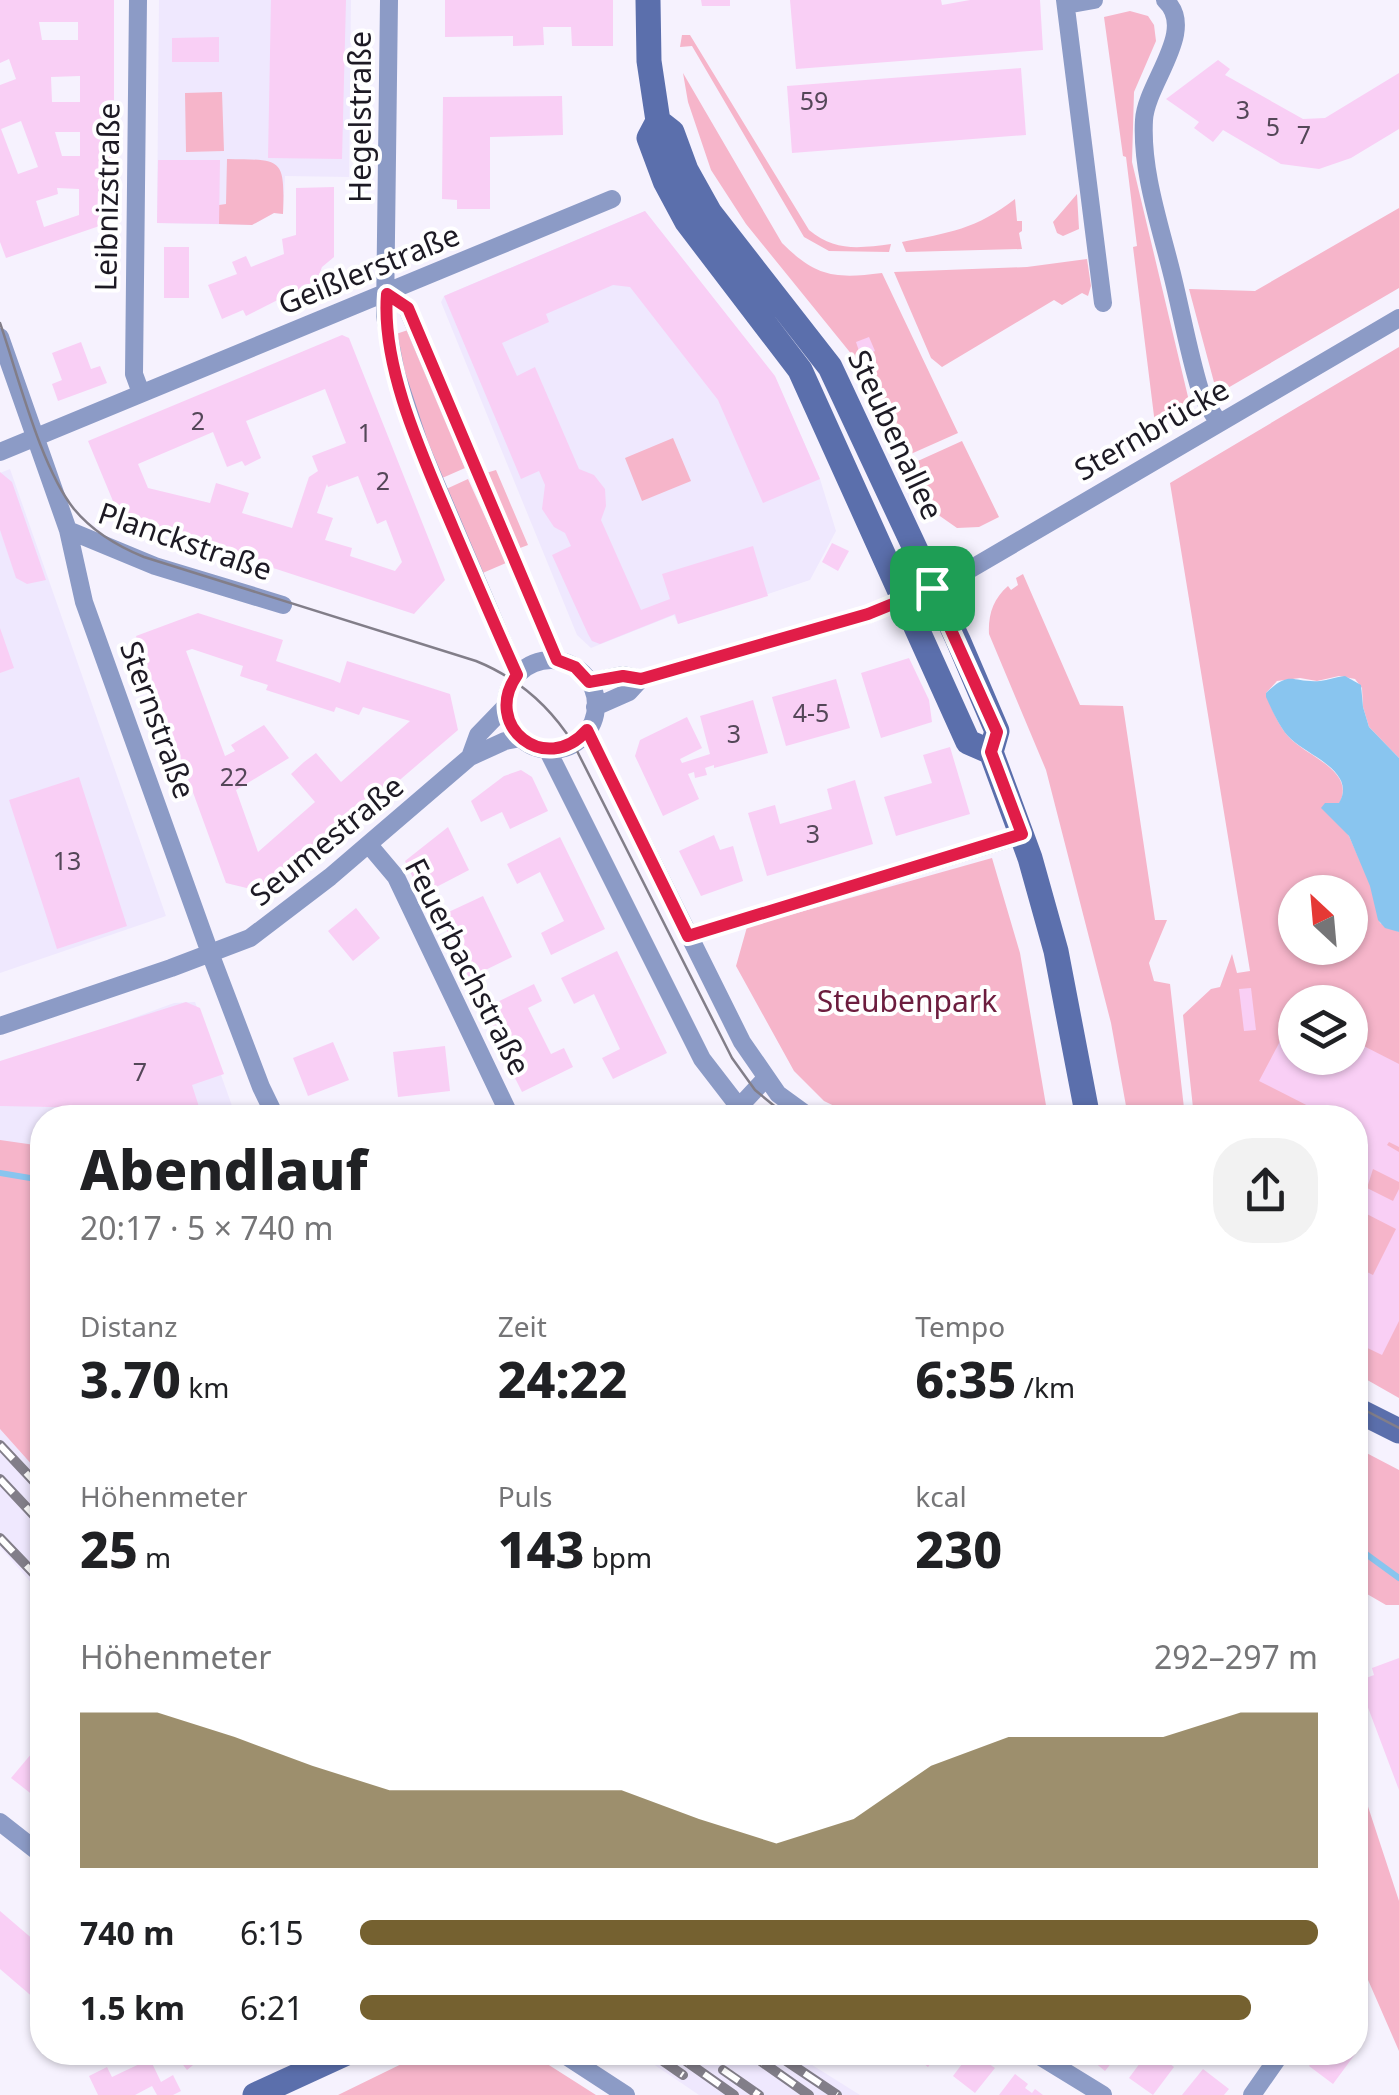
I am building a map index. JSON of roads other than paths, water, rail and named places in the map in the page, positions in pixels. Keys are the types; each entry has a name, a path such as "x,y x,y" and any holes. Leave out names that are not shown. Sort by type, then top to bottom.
{"main road":[{"path":"648,0 648,60 658,121 650,138 676,175"},
{"name":"Steubenallee","path":"676,175 830,367 997,732 991,752 1022,834 1056,951 1086,1105"},
{"name":"Steubenallee","path":"676,175 694,231 800,370 968,742 991,752"},
{"path":"1368,1416 1399,1431"},
{"path":"255,2095 303,2065"}],"street":[{"name":"Leibnizstraße","path":"138,0 134,374 141,393"},
{"name":"Hegelstraße","path":"389,0 385,316 406,410 517,675"},
{"path":"1094,0 1066,3 1102,303"},
{"path":"1165,0 1175,11 1178,22 1148,99 1145,147 1200,390 1220,423"},
{"name":"Geißlerstraße","path":"0,452 612,199"},
{"path":"387,294 408,308 557,660"},
{"name":"Sternbrücke","path":"932,588 1399,318"},
{"name":"Sternstraße","path":"0,337 68,530 84,602 270,1105"},
{"name":"Planckstraße","path":"68,530 155,566 283,605"},
{"path":"589,682 623,676 641,679 868,614 932,588"},
{"path":"557,660 575,667 589,682 595,707 587,730 569,745 547,749 520,738 511,725 506,706 509,687 517,675 535,662 557,660"},
{"path":"595,707 629,692 641,679"},
{"name":"Seumestraße","path":"470,757 478,735 506,706"},
{"path":"587,730 742,1042 765,1079 790,1105"},
{"name":"Seumestraße","path":"0,1026 259,933 470,757 520,738"},
{"path":"547,749 702,1059 732,1105"},
{"path":"688,936 1022,834"},
{"name":"Feuerbachstraße","path":"369,845 396,876 505,1105"},
{"path":"745,1105 765,1079"},
{"path":"0,1822 30,1846"},
{"path":"580,2065 626,2095"},
{"path":"1054,2065 1103,2095"},
{"path":"1252,2095 1273,2065"}],"water":[{"path":"1345,676 1361,685 1369,727 1399,758 1399,932 1385,928 1378,920 1368,875 1349,836 1321,808 1325,803 1339,803 1342,782 1328,766 1287,735 1266,697 1286,679 1320,681"}],"waterway":[{"path":"0,1173 30,1178"},
{"path":"1368,1555 1399,1578"}],"tram line":[{"path":"0,323 51,470 74,509 106,538 144,557 476,661 519,684 543,705 573,743 732,1058 755,1090 773,1105"},
{"path":"1368,1412 1399,1428"}],"railway":[{"path":"0,1445 30,1477"},
{"path":"0,1479 30,1511"},
{"path":"0,1538 30,1569"},
{"path":"669,2065 683,2075"},
{"path":"691,2065 734,2095"},
{"path":"766,2065 809,2095"},
{"path":"792,2065 837,2095"},
{"path":"723,2070 759,2095"}],"park label":[{"name":"Steubenpark","path":"907,1002"}]}
